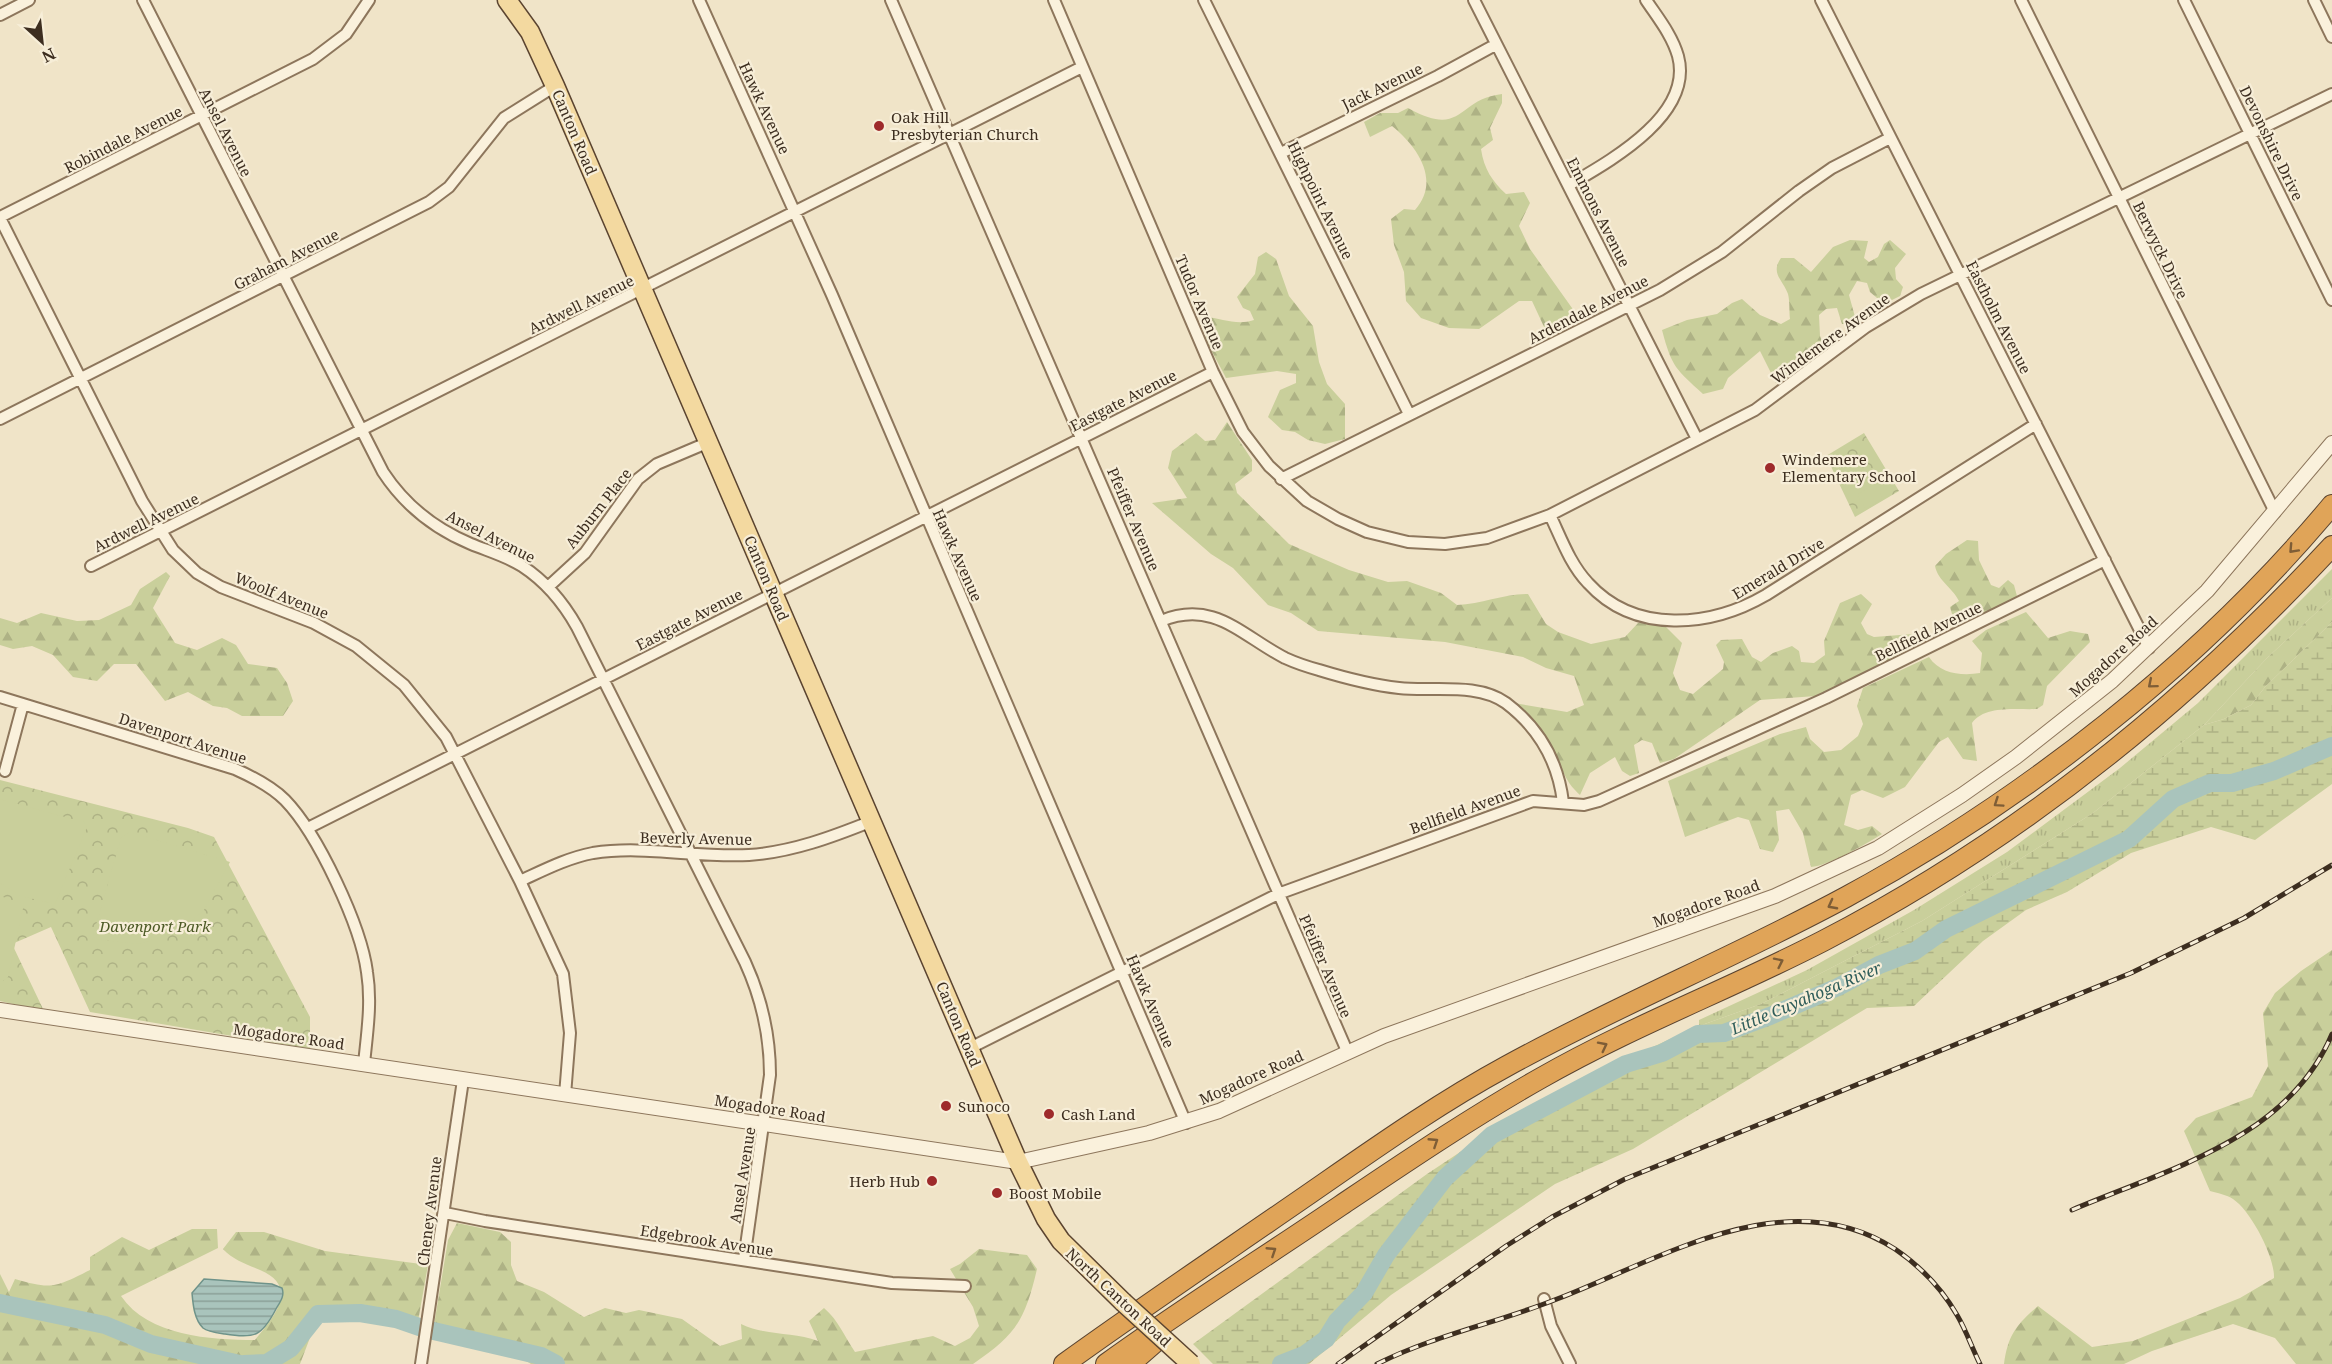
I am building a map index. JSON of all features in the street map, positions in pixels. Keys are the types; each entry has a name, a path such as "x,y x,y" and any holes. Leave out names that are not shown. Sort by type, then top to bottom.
{"highway":[{"path":"1064,1364 1406,1127 1502,1068 1628,1003 1807,918 1963,827 2074,748 2166,673 2249,594 2329,507"},
{"path":"1106,1364 1450,1132 1544,1076 1825,940 1904,896 1995,838 2069,786 2160,714 2280,603 2332,546"},
{"path":"1130,1364 1223,1283"}],"main road":[{"name":"Canton Road","path":"507,0 530,32 555,86 1018,1162"},
{"name":"North Canton Road","path":"1018,1162 1046,1219 1061,1241 1122,1302 1191,1364"}],"street":[{"path":"0,15 29,0"},
{"name":"Ansel Avenue","path":"143,0 361,432 387,478 416,509 453,536 520,565 548,587 569,613 745,962 760,999 770,1048 770,1082 744,1260"},
{"name":"Robindale Avenue","path":"0,218 327,50 352,28 369,0"},
{"name":"Hawk Avenue","path":"699,0 794,212 1186,1123"},
{"name":"Pfeiffer Avenue","path":"891,0 1083,438 1347,1052"},
{"name":"Tudor Avenue","path":"1054,0 1213,372 1247,439 1281,479 1307,501 1367,532 1402,541"},
{"name":"Highpoint Avenue","path":"1204,0 1409,414"},
{"name":"Emmons Avenue","path":"1474,0 1697,439"},
{"path":"1569,185 1639,139 1663,115 1673,99 1680,73 1678,56 1672,40 1646,0"},
{"name":"Eastholm Avenue","path":"1821,0 2149,648"},
{"name":"Berwyck Drive","path":"2021,0 2275,512"},
{"name":"Devonshire Drive","path":"2184,0 2332,300"},
{"path":"2314,0 2332,37"},
{"name":"Jack Avenue","path":"1281,153 1438,76 1495,45"},
{"name":"Ardwell Avenue","path":"91,566 161,533 1082,67"},
{"name":"Graham Avenue","path":"0,419 436,198 460,175 476,151 504,118 555,86"},
{"name":"Windemere Avenue","path":"1402,541 1436,544 1470,542 1510,531 1550,515 1755,410 1866,327 1921,294 2332,94"},
{"name":"Ardendale Avenue","path":"1281,479 1629,306 1702,266 1799,190 1832,168 1890,138"},
{"name":"Woolf Avenue","path":"0,218 142,501 161,533 183,561 212,583 250,600 314,623 371,657 404,685 431,717 456,754 558,959 567,990 570,1033 565,1095"},
{"name":"Eastgate Avenue","path":"308,828 1213,372"},
{"name":"Emerald Drive","path":"1550,515 1582,575 1599,594 1614,604 1631,612 1661,620 1706,619 1730,613 1766,595 2036,424"},
{"name":"Auburn Place","path":"548,587 585,553 638,479 664,460 709,442"},
{"name":"Mogadore Road","path":"0,1010 1018,1162 1186,1123 1219,1111 1347,1052 1460,1008 1744,908 1842,866 1914,826 2016,757 2075,712 2149,648 2207,591 2332,443"},
{"name":"Bellfield Avenue","path":"970,1048 1278,894 1533,801 1584,805 1599,801 1826,698 2105,560"},
{"path":"1161,621 1187,613 1207,615 1224,621 1285,658 1350,679 1400,688 1464,691 1496,697 1526,722 1546,747 1558,772 1563,802"},
{"name":"Davenport Avenue","path":"0,697 235,769 270,788 283,799 308,828 352,917 362,948 369,998 364,1064"},
{"path":"5,771 22,704"},
{"name":"Beverly Avenue","path":"520,881 551,866 590,854 616,852 734,855 777,852 833,837 872,821"},
{"name":"Cheney Avenue","path":"421,1364 463,1080"},
{"name":"Edgebrook Avenue","path":"445,1213 892,1283 965,1286"},
{"path":"1544,1299 1551,1326 1570,1364"}],"green space":[{"path":"1502,94 1502,103 1490,128 1493,140 1481,149 1484,163 1489,174 1506,194 1524,192 1530,203 1519,226 1530,249 1577,315 1566,324 1545,329 1532,301 1519,301 1479,329 1449,328 1421,318 1406,301 1404,272 1394,245 1391,219 1404,209 1415,210 1423,199 1426,176 1423,165 1418,154 1402,134 1392,126 1370,137 1364,122 1380,113 1398,113 1408,108 1426,117 1440,120 1450,119 1487,97"},
{"path":"1850,240 1868,241 1864,258 1869,262 1878,257 1884,244 1890,240 1906,254 1895,268 1896,279 1903,287 1900,296 1884,304 1870,292 1867,283 1857,281 1849,295 1857,324 1842,324 1837,308 1826,309 1819,315 1820,336 1824,347 1822,355 1796,359 1789,377 1776,383 1760,351 1728,378 1723,389 1703,394 1676,367 1662,330 1687,320 1717,314 1742,299 1760,315 1781,324 1790,319 1788,294 1777,272 1781,258 1794,258 1811,272 1833,247"},
{"path":"1266,252 1276,259 1289,296 1313,326 1319,362 1327,384 1345,404 1345,439 1325,444 1308,440 1295,432 1282,430 1268,417 1280,390 1296,383 1296,374 1277,371 1226,378 1211,348 1203,324 1204,317 1235,322 1254,320 1250,311 1243,308 1237,297 1255,274 1258,257"},
{"path":"1227,422 1252,460 1252,471 1235,484 1237,493 1289,544 1349,570 1388,582 1407,581 1441,593 1457,605 1528,594 1546,624 1558,632 1591,644 1625,637 1638,623 1663,624 1682,643 1673,673 1680,690 1693,694 1723,669 1724,662 1716,645 1721,640 1742,639 1752,657 1761,662 1773,653 1792,646 1799,651 1801,662 1814,663 1825,655 1824,641 1840,603 1861,594 1872,604 1861,623 1867,634 1874,637 1913,634 1918,644 1907,652 1816,696 1760,700 1674,759 1660,763 1652,743 1642,740 1634,745 1639,773 1630,776 1622,771 1615,757 1590,773 1580,795 1569,782 1553,752 1533,723 1514,703 1567,712 1584,705 1574,676 1546,668 1523,657 1445,642 1318,631 1291,613 1268,605 1233,568 1211,554 1152,503 1187,498 1168,468 1172,451 1196,433 1205,441 1215,440"},
{"path":"1864,433 1899,491 1855,517 1826,456"},
{"path":"1874,484 1883,498 1866,509 1857,495"},
{"path":"1967,540 1978,541 1979,560 1991,585 1999,588 2008,580 2014,585 2018,600 1966,625 1963,619 1952,614 1950,607 1959,601 1939,576 1935,566 1946,554"},
{"path":"2332,569 2332,598 2268,657 2204,725 2093,813 1922,921 1761,1004 1699,1026 1699,1020 1807,970 1914,910 2007,852 2120,768 2198,703"},
{"path":"166,572 170,576 153,608 175,643 197,650 222,638 236,645 248,664 277,668 287,683 293,701 283,716 242,716 227,708 213,706 188,692 165,701 136,664 114,664 97,681 73,677 53,655 32,646 13,649 0,645 0,618 17,623 41,613 77,621 99,620 131,605 140,589"},
{"path":"2332,598 2332,622 2265,687 2251,705 2224,719 2204,725 2268,657"},
{"path":"2026,612 2048,638 2070,631 2088,634 2090,642 2047,686 2043,705 2037,709 2011,709 1985,713 1972,723 1977,761 1963,759 1948,737 1939,742 1905,787 1883,798 1862,790 1851,795 1844,825 1858,830 1872,826 1882,834 1837,859 1811,867 1803,833 1789,809 1776,811 1779,840 1773,852 1760,849 1749,820 1738,817 1685,837 1668,781 1780,734 1806,727 1810,739 1824,752 1841,750 1858,736 1863,724 1857,706 1863,688 1929,657 1945,670 1966,674 1980,673 1982,653 1972,641 1986,630"},
{"path":"2332,622 2332,784 2255,840 2211,827 2131,853 2067,892 2026,910 1983,941 1914,1006 1867,1008 1633,1149 1555,1184 1391,1295 1309,1364 1213,1364 1193,1344 1427,1174 1516,1115 1604,1069 1699,1026 1761,1004 1922,921 2093,813 2204,725 2224,719 2251,705 2265,687"},
{"name":"Davenport Park","path":"0,780 188,828 214,837 310,1017 310,1049 90,1012 51,927 12,944 44,1011 0,1001"},
{"path":"0,799 72,819 82,819 87,827 55,904 21,896 0,883"},
{"path":"130,832 230,862 204,910 180,931 139,944 92,939 121,838"},
{"path":"0,896 24,904 8,977 2,982 0,982"},
{"path":"2332,950 2332,1364 2296,1364 2275,1338 2233,1324 2152,1351 2124,1364 2004,1364 2014,1331 2038,1306 2092,1347 2133,1341 2240,1298 2274,1278 2271,1258 2261,1235 2240,1205 2225,1195 2210,1191 2184,1131 2196,1118 2252,1097 2268,1066 2263,1013 2275,993 2301,971"},
{"path":"457,1223 500,1232 511,1242 511,1265 517,1281 544,1292 584,1317 605,1308 626,1313 639,1310 682,1319 720,1346 742,1339 741,1324 750,1328 818,1341 809,1321 824,1308 838,1323 855,1352 933,1336 955,1346 970,1338 979,1326 973,1307 950,1269 979,1249 1027,1255 1037,1269 1028,1301 1017,1325 988,1354 973,1364 531,1364 505,1347 433,1331 448,1240"},
{"path":"192,1229 217,1229 218,1248 121,1296 147,1320 164,1328 200,1337 255,1340 269,1322 280,1303 279,1285 272,1277 235,1259 223,1249 236,1232 264,1232 325,1251 428,1265 417,1327 368,1316 319,1314 300,1364 0,1364 0,1274 9,1292 15,1279 38,1285 54,1285 90,1270 90,1257 122,1237 149,1250"}],"water":[{"path":"204,1279 272,1284 282,1288 283,1291 279,1304 262,1330 244,1336 213,1332 203,1328 194,1307 192,1293"}],"waterway":[{"name":"Little Cuyahoga River","path":"1281,1364 1304,1355 1326,1339 1337,1321 1364,1293 1386,1255 1445,1178 1492,1135 1626,1064 1662,1053 1698,1034 1724,1033 1770,1016 1838,987 1879,965 1915,951 1946,929 2129,839 2173,799 2210,783 2232,783 2274,771 2332,746"},
{"name":"Little Cuyahoga River","path":"0,1303 105,1325 151,1344 240,1364"},
{"name":"Little Cuyahoga River","path":"244,1364 267,1363 291,1348 318,1314 360,1313 396,1319 425,1329 541,1356 556,1364"}],"railway":[{"path":"1338,1364 1506,1246 1552,1217 1625,1179 2131,973 2244,918 2332,865"},
{"path":"2072,1210 2185,1164 2256,1125 2286,1100 2312,1070 2332,1034"},
{"path":"1377,1364 1421,1345 1557,1299 1681,1247 1724,1233 1768,1224 1811,1222 1854,1229 1895,1249 1913,1263 1930,1279 1951,1305 1980,1364"}],"place":[{"name":"Oak Hill Presbyterian Church","path":"879,126"},
{"name":"Windemere Elementary School","path":"1770,468"},
{"name":"Sunoco","path":"946,1106"},
{"name":"Cash Land","path":"1049,1114"},
{"name":"Herb Hub","path":"932,1181"},
{"name":"Boost Mobile","path":"997,1193"}]}
